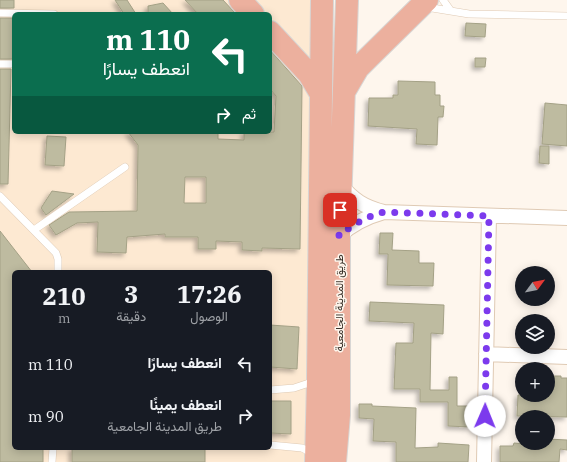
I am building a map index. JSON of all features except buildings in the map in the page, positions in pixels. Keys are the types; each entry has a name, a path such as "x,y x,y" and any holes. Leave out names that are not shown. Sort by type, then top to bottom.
{"main road":[{"path":"240,0 251,12"},
{"name":"طريق المدينة الجامعية","path":"318,379 322,0"},
{"name":"طريق المدينة الجامعية","path":"326,460 339,415 340,184 347,0"},
{"path":"344,93 358,68 382,39 422,1"},
{"path":"272,34 309,74 321,94"},
{"path":"318,379 326,379 330,386 332,441 326,460"}],"street":[{"path":"340,184 348,194 359,203 371,209 384,212 567,218"},
{"path":"339,236 348,227 359,220 384,212"},
{"path":"484,462 489,216"},
{"path":"486,354 567,357"}],"lane":[{"path":"443,0 451,11"},
{"path":"422,1 441,9 469,14 567,16"},
{"path":"0,13 12,13"},
{"path":"0,64 12,64"},
{"path":"34,230 125,167"},
{"path":"0,196 56,253 58,270"},
{"path":"272,390 294,388 318,379"},
{"path":"272,445 302,448 326,460"},
{"path":"52,462 53,450"}],"shaded area":[{"path":"0,0 314,0 307,462 0,462"}],"route":[{"path":"340,210 339,236 348,227 359,220 384,212 489,216 485,416"}]}
